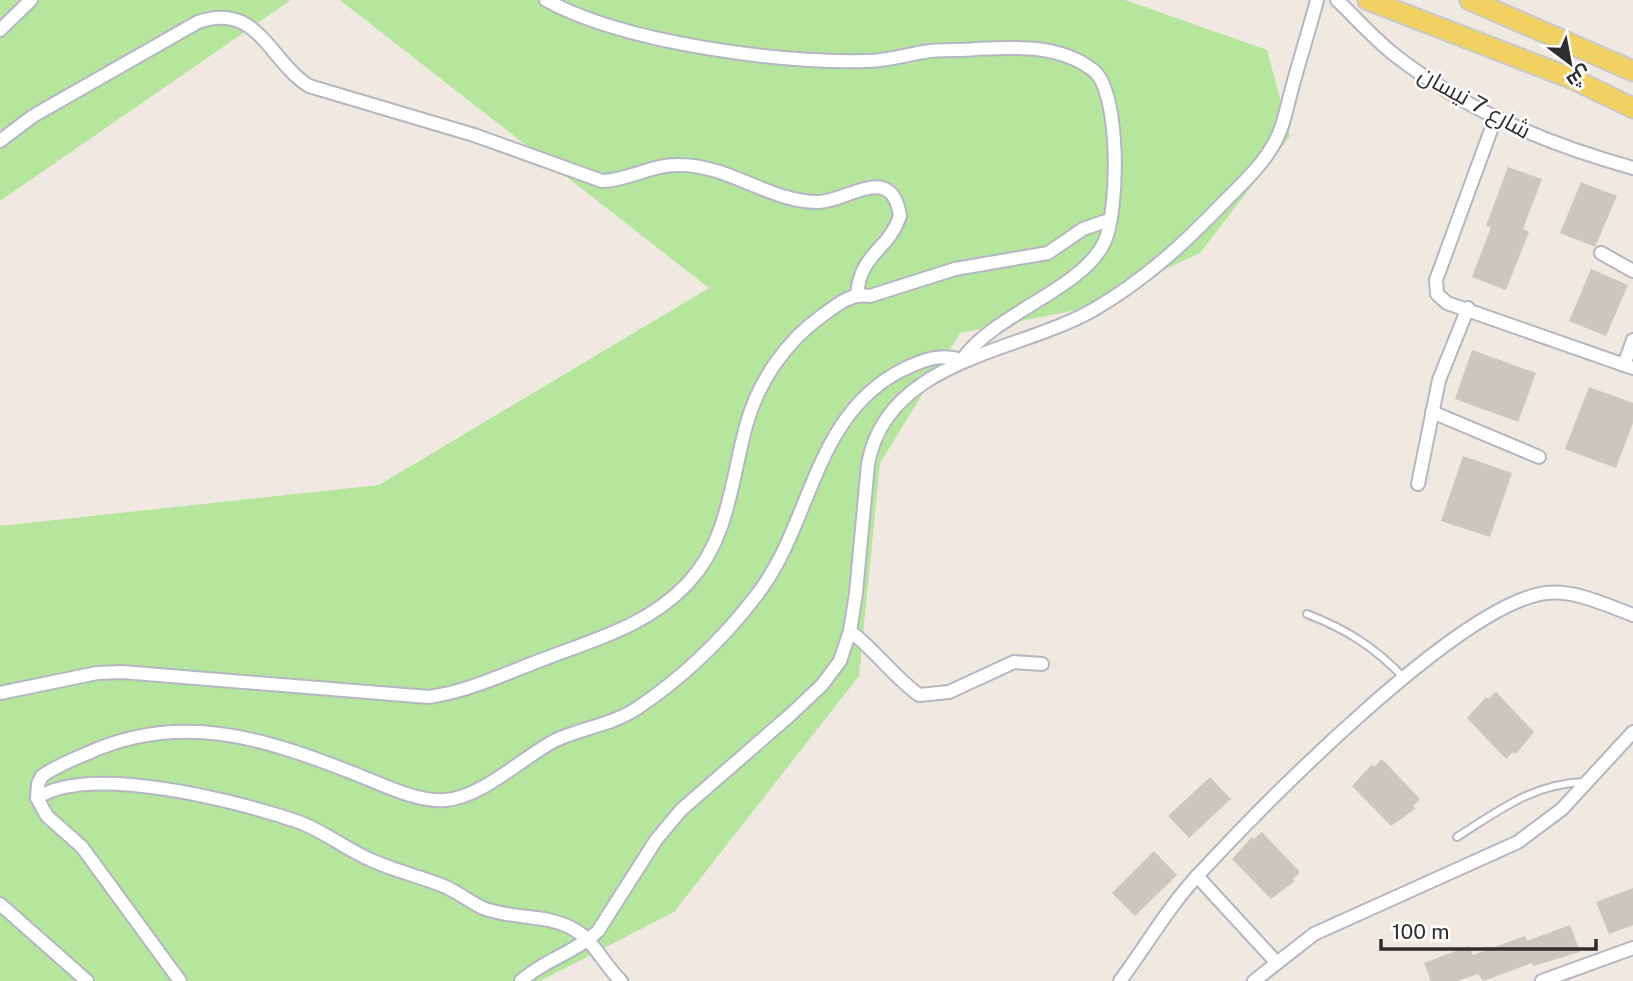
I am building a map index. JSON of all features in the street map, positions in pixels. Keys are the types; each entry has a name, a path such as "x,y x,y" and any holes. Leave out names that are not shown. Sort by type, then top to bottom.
{"main road":[{"path":"1367,0 1573,79 1633,108"},
{"path":"1472,0 1633,71"}],"street":[{"path":"0,30 31,0"},
{"path":"547,0 612,26 690,45 728,51 867,61 937,51 1023,46 1073,60 1094,70 1108,93 1112,110 1114,188 1107,235 1098,253 1064,282 985,334 962,360"},
{"path":"521,981 554,957 588,940 609,915 664,828 744,752 817,690 840,661 850,631 869,464 875,438 885,422 939,372 962,360 1067,324 1143,277 1194,233 1272,148 1287,110 1317,0"},
{"name":"شارع 7 نيسان","path":"1338,0 1395,56 1495,119 1566,150 1633,168"},
{"path":"0,141 33,116 198,22 210,18 237,20 258,33 289,71 309,86 390,113 474,135 602,181 623,179 651,167 678,164 711,169 810,201 831,200 860,188 883,189 893,195 900,216 888,238 861,270 857,294"},
{"path":"1495,119 1435,287 1441,300 1628,367 1633,340"},
{"path":"0,693 97,673 122,672 429,697 471,688 630,626 673,598 713,548 730,499 755,401 785,349 816,320 857,294 883,293 955,269 1048,253 1083,229 1109,220"},
{"path":"1601,253 1633,271"},
{"path":"1418,484 1442,372 1468,308"},
{"path":"180,981 135,922 94,861 47,816 37,798 37,784 42,776 109,743 178,731 209,731 265,742 434,799 455,798 508,772 558,739 633,710 676,678 756,596 788,542 823,455 853,408 871,389 933,356 962,360"},
{"path":"1432,412 1539,457"},
{"path":"1120,981 1197,876 1332,741 1404,678 1453,641 1514,603 1547,593 1582,596 1633,615"},
{"path":"850,631 872,648 897,679 919,695 949,692 1014,662 1042,664"},
{"path":"1254,981 1314,934 1518,842 1562,810 1584,782 1633,732"},
{"path":"37,798 58,787 79,782 102,783 190,794 297,821 369,859 446,887 481,907 507,916 562,923 588,940 601,962 621,981"},
{"path":"1197,876 1277,963"},
{"path":"0,904 87,981"},
{"path":"1542,981 1633,948"}],"lane":[{"path":"1307,614 1342,628 1383,655 1404,678"},
{"path":"1457,836 1529,792 1584,782"}],"green space":[{"path":"0,0 291,0 0,201"},
{"path":"340,0 1125,0 1267,50 1290,136 1200,253 1076,310 960,333 880,463 859,676 674,912 540,981 0,981 0,526 379,485 709,288"}],"building":[{"path":"1508,167 1542,179 1523,229 1529,232 1506,290 1472,277 1491,227 1486,226"},
{"path":"1581,182 1617,196 1595,247 1560,233"},
{"path":"1591,269 1628,285 1606,336 1569,321"},
{"path":"1472,350 1536,373 1518,422 1455,399"},
{"path":"1589,387 1633,403 1633,423 1616,468 1565,449"},
{"path":"1463,456 1512,473 1490,537 1441,521"},
{"path":"1496,692 1534,732 1516,754 1513,752 1506,759 1467,718 1486,697 1488,699"},
{"path":"1382,759 1420,799 1413,806 1415,809 1391,826 1352,786 1372,764 1374,767"},
{"path":"1210,777 1231,799 1189,838 1168,816"},
{"path":"1262,832 1300,872 1293,879 1295,881 1271,899 1232,859 1252,837 1254,839"},
{"path":"1154,851 1177,875 1135,916 1112,893"},
{"path":"1633,888 1633,925 1609,934 1596,902"},
{"path":"1570,925 1580,952 1533,966 1532,963 1483,981 1478,974 1458,981 1431,981 1424,963 1469,946 1473,955 1525,936 1527,941"}]}
